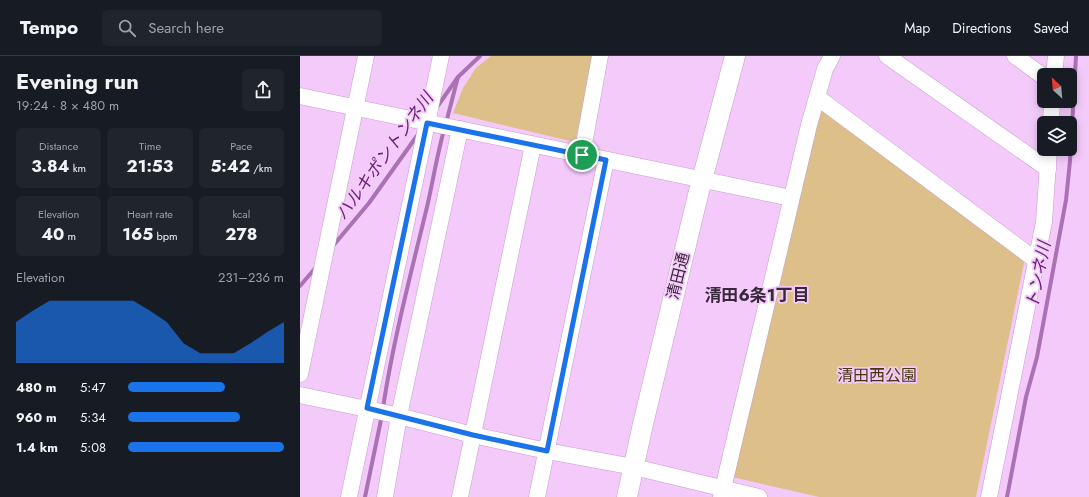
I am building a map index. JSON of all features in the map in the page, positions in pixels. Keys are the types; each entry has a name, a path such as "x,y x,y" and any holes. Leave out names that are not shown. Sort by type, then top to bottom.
{"street":[{"path":"300,374 366,56"},
{"path":"582,155 600,56"},
{"name":"清田通","path":"627,497 702,179 735,56"},
{"path":"722,493 791,198 825,69 832,56"},
{"path":"888,56 1048,169"},
{"path":"1015,56 1037,72"},
{"path":"1055,68 1056,56"},
{"path":"348,497 370,409 431,123 442,57"},
{"path":"300,96 791,198"},
{"path":"817,97 1037,260"},
{"path":"385,497 395,415 456,128"},
{"path":"460,497 533,145"},
{"path":"989,497 1044,222 1049,156"},
{"path":"537,497 606,160"},
{"path":"300,395 370,409 473,435 547,451 634,467 722,493 759,497"}],"green space":[{"path":"491,56 594,56 576,138 570,141 453,113 463,88 476,68"},
{"name":"清田西公園","path":"821,108 1021,256 1024,263 976,497 819,497 732,477"}],"waterway":[{"name":"ハルキポントンネ川","path":"437,107 458,77 480,56"},
{"name":"トンネ川","path":"1007,497 1026,397 1037,357 1066,200 1070,161 1076,56"},
{"path":"446,123 458,77"},
{"path":"383,408 397,332 444,130"},
{"name":"ハルキポントンネ川","path":"332,247 369,203 419,133"},
{"name":"ハルキポントンネ川","path":"300,286 317,266"},
{"path":"365,497 382,415"}],"district":[{"name":"清田6条1丁目","path":"757,295"}],"route":[{"path":"427,123 582,155 606,160 547,451 473,435 367,408 427,123"}]}
